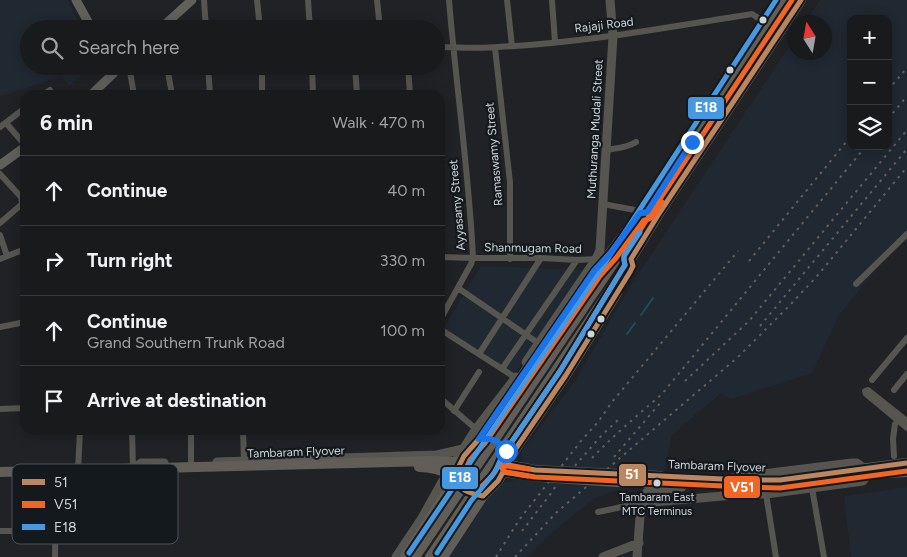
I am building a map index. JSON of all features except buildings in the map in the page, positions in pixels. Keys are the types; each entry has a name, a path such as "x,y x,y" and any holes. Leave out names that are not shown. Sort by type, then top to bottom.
{"main road":[{"path":"76,0 87,20"},
{"path":"170,20 192,0"},
{"path":"644,213 594,271 479,439 459,462 455,478 400,555 414,557 553,353 785,0"},
{"path":"430,557 631,259 660,212 801,0"},
{"path":"97,90 111,75"},
{"path":"0,166 20,150"},
{"path":"443,557 483,496 498,481 566,375 630,272 633,266 631,259"},
{"path":"479,439 490,438 499,442 506,451 506,466"},
{"name":"Tambaram Flyover","path":"178,470 431,461 459,462"},
{"path":"866,472 907,463"},
{"name":"Tambaram Flyover","path":"506,466 540,477 616,482 776,486 866,472"},
{"name":"Tambaram Flyover","path":"178,471 428,467 442,470 455,478"},
{"path":"866,472 907,472"},
{"path":"455,478 457,485 465,492 483,496"}],"street":[{"path":"204,0 205,20"},
{"path":"257,0 259,20"},
{"path":"308,0 309,20"},
{"path":"377,0 379,20"},
{"name":"Ayyasamy Street","path":"449,0 452,47 469,190 473,258"},
{"path":"507,0 512,46"},
{"path":"552,0 555,42"},
{"name":"Muthuranga Mudali Street","path":"596,259 600,250 613,36 610,0"},
{"name":"Rajaji Road","path":"445,47 495,48 613,36 752,14 769,26"},
{"name":"Ramaswamy Street","path":"495,48 510,182 510,258"},
{"path":"131,75 133,90"},
{"path":"169,75 171,90"},
{"path":"209,75 210,90"},
{"path":"262,75 262,90"},
{"path":"313,75 314,90"},
{"path":"356,75 357,90"},
{"path":"409,75 410,90"},
{"path":"20,112 3,125 20,141"},
{"path":"606,150 623,148 636,142"},
{"path":"0,174 20,197"},
{"path":"603,204 644,213"},
{"path":"0,223 20,208"},
{"path":"856,284 907,234"},
{"path":"0,235 3,258 20,251"},
{"name":"Shanmugam Road","path":"445,256 596,259"},
{"path":"445,311 473,258"},
{"path":"480,354 541,258"},
{"path":"400,555 441,484 476,429 516,378 596,259"},
{"path":"502,369 577,260"},
{"path":"458,288 553,353"},
{"path":"0,327 20,323"},
{"path":"445,332 530,387"},
{"path":"872,380 907,338"},
{"path":"454,411 479,372"},
{"path":"894,390 907,374"},
{"path":"907,421 868,390 865,391 866,394 907,428"},
{"path":"445,403 476,429"},
{"path":"0,409 20,408"},
{"path":"894,456 893,439 895,424"},
{"path":"78,464 80,435"},
{"path":"133,435 136,464"},
{"path":"190,463 191,435"},
{"path":"243,435 244,460"},
{"path":"141,464 437,455 463,449"},
{"path":"598,512 641,503 766,494 862,481 866,472 857,464 852,463 752,475 648,492 644,494 641,503 638,557"},
{"path":"812,488 824,557"},
{"path":"766,494 776,557"},
{"path":"603,557 639,543"},
{"path":"55,544 55,557"}],"shaded area":[{"path":"0,0 68,0 78,20 20,20 20,75 81,75 69,86 62,76 0,96"},
{"path":"820,0 907,0 907,244 900,240 840,314 812,373 732,399 720,394 672,435 662,482 639,483 593,499 548,536 527,557 448,557 471,525 487,498 501,483 515,481 524,464 521,452 575,381 631,285 787,50 787,60 832,60 832,15 810,15"},
{"path":"481,266 584,270 515,374 445,330 445,326"},
{"path":"907,487 907,557 851,557 844,496"}],"waterway":[{"path":"641,315 653,298"},
{"path":"627,334 635,323"}],"railway":[{"path":"892,85 907,68"},
{"path":"892,114 907,96"},
{"path":"685,381 749,321 907,130"},
{"path":"749,261 847,141"},
{"path":"760,326 907,149"},
{"path":"592,458 617,433 662,394 863,150"},
{"path":"515,557 557,512 738,357 818,275 907,167"},
{"path":"496,557 519,520 581,441 738,251"},
{"path":"614,457 661,402"},
{"path":"565,477 602,435 618,420"},
{"path":"522,531 552,492 567,468"}],"transit line":[{"name":"E18","path":"409,553 603,266 776,0"},
{"name":"V51","path":"792,0 654,208 624,256 625,265 560,371 502,456 501,465 502,469 506,472 535,477 780,488 907,471"},
{"name":"51","path":"801,0 660,212 631,259 633,266 630,272 566,375 508,460 508,465 535,470 780,480 907,463"},
{"name":"51","path":"528,476 503,472 498,481 483,496 465,490 459,485 454,476 464,456 479,439 594,271 640,213 647,213 656,198"},
{"name":"V51","path":"529,469 500,465 480,488 469,485 462,476 470,460 485,443 600,276 644,220 655,214 662,202"},
{"name":"E18","path":"437,553 471,501 495,472 502,456 560,371 625,265 624,256 640,232"}],"place":[{"name":"Tambaram East MTC Terminus","path":"657,483"}],"route":[{"path":"506,451 499,442 490,438 479,439 594,271 610,254 640,213 647,212 692,142"}]}
